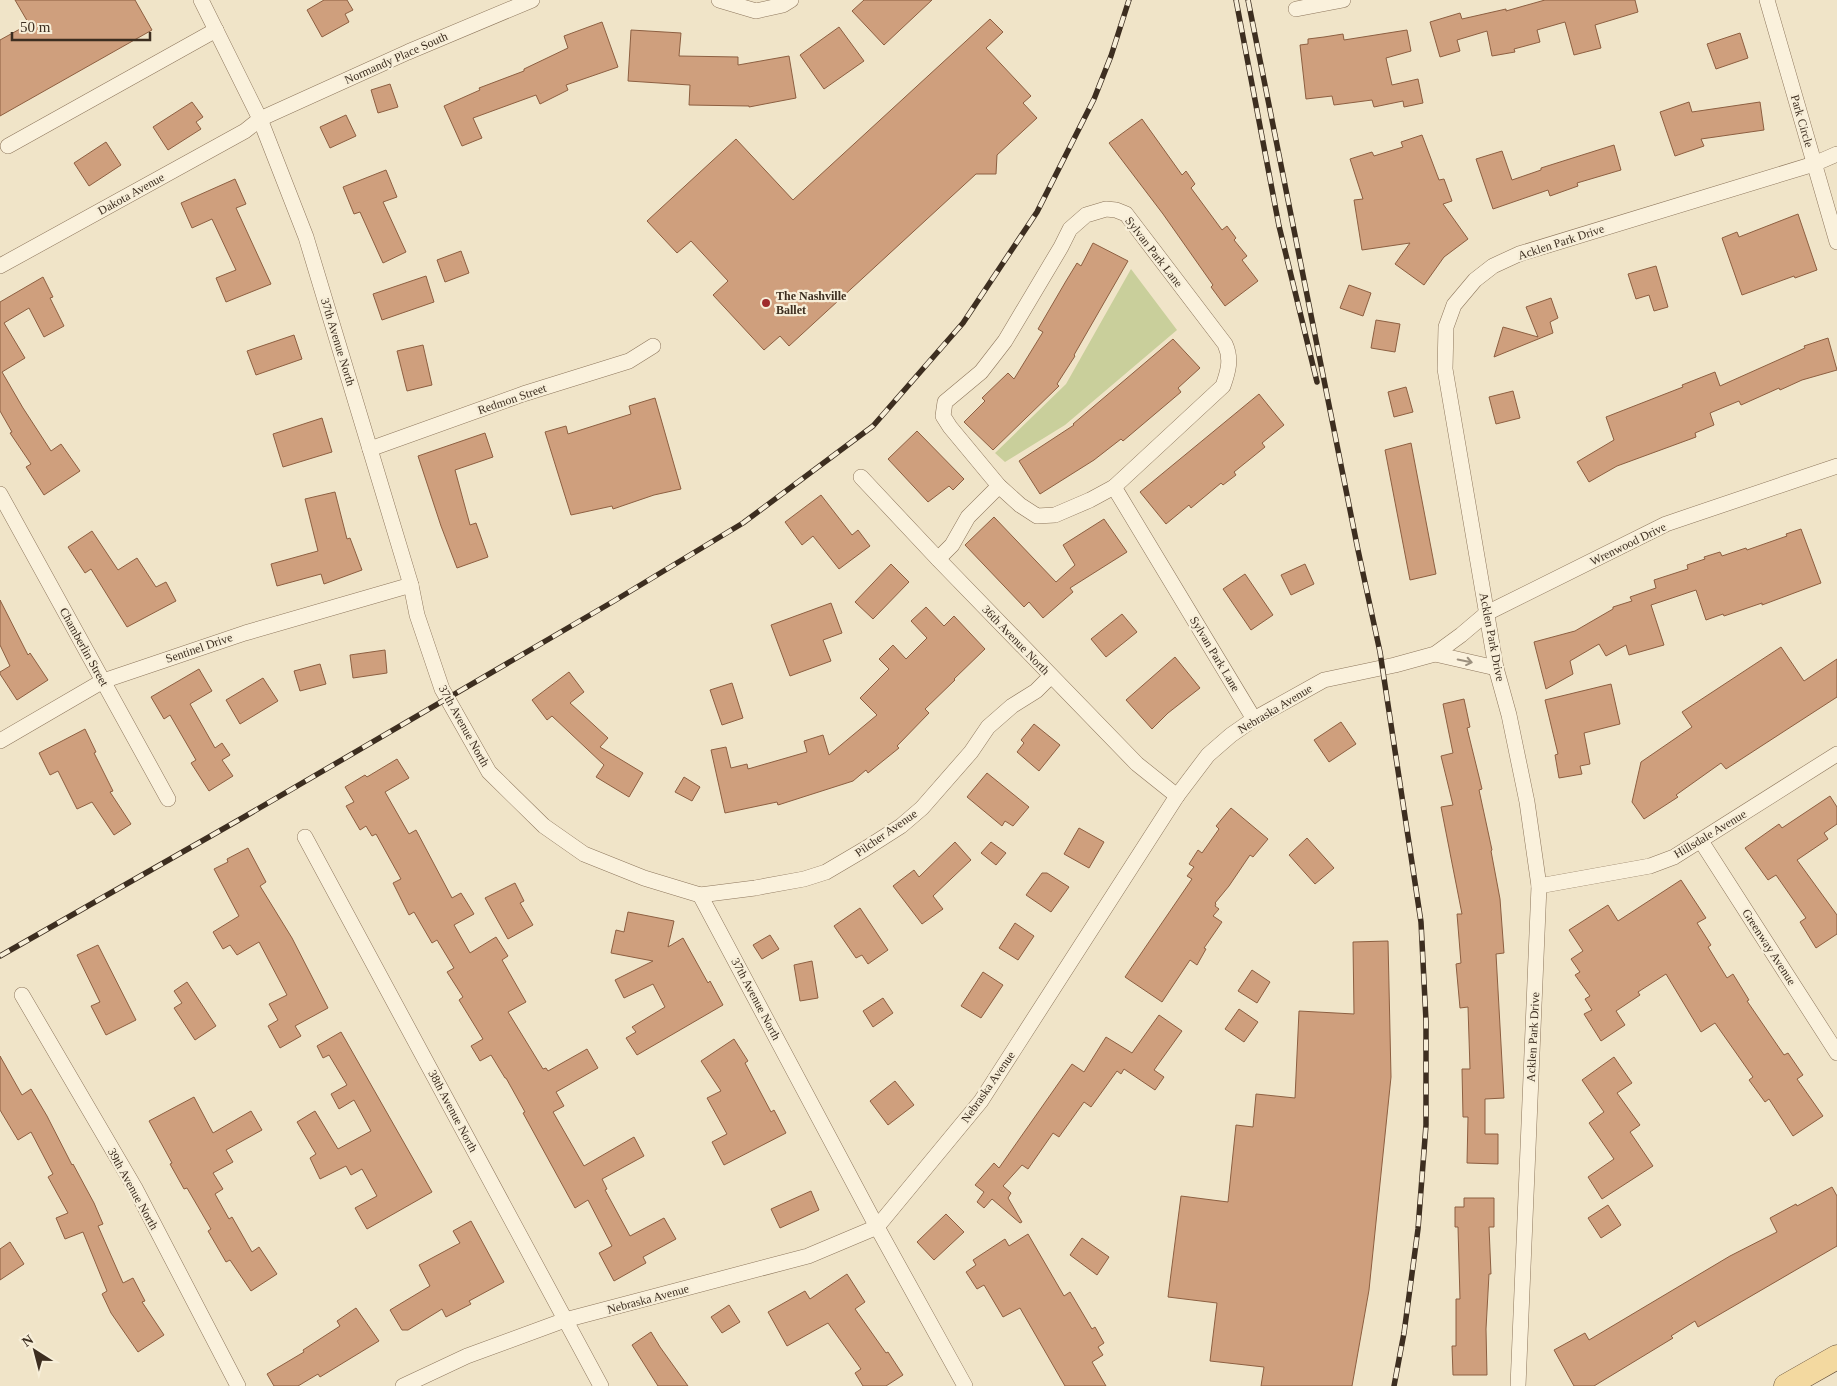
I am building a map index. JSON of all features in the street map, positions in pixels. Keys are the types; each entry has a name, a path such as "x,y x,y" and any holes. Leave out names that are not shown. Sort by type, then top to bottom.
{"main road":[{"path":"1786,1386 1837,1357"}],"street":[{"name":"37th Avenue North","path":"201,0 260,119 306,237 411,585 418,615 442,689 489,772 544,826 584,854 644,878 700,895 877,1228 965,1386"},
{"name":"Normandy Place South","path":"260,119 408,52 532,0"},
{"path":"719,0 756,11 783,5 791,0"},
{"path":"1296,9 1343,0"},
{"name":"Park Circle","path":"1766,0 1837,242"},
{"path":"8,146 216,30"},
{"name":"Dakota Avenue","path":"0,266 246,132 260,119"},
{"name":"Acklen Park Drive","path":"1518,1386 1539,886 1527,802 1509,715 1496,668 1445,369 1446,327 1454,305 1475,280 1493,266 1519,254 1814,164 1837,154"},
{"name":"Sylvan Park Lane","path":"1106,210 1116,210 1126,214 1225,344 1229,360 1228,372 1222,386 1114,487 1055,515 1037,516 1020,505 999,486 943,416 945,402 981,372 1005,341 1070,229 1086,215 1106,210"},
{"name":"Redmon Street","path":"370,449 523,394 629,361 653,346"},
{"name":"Wrenwood Drive","path":"1435,654 1461,636 1487,613 1666,524 1837,466"},
{"name":"36th Avenue North","path":"861,477 1050,676 1137,764 1177,796"},
{"path":"938,559 952,545 968,517 999,486"},
{"name":"Sylvan Park Lane","path":"1114,487 1254,719"},
{"name":"Chamberlin Street","path":"0,494 168,799"},
{"name":"Sentinel Drive","path":"0,741 102,681 245,633 411,585"},
{"path":"1435,654 1496,668"},
{"name":"Nebraska Avenue","path":"403,1386 467,1356 565,1320 808,1256 877,1228 981,1102 1177,796 1208,755 1231,735 1254,719 1324,680 1395,666 1435,654"},
{"name":"Pilcher Avenue","path":"700,895 804,879 826,872 866,849 901,826 922,808 971,752 988,727 1012,706 1036,691 1050,676"},
{"name":"Hillsdale Avenue","path":"1539,886 1650,866 1674,857 1837,754"},
{"name":"38th Avenue North","path":"305,837 601,1386"},
{"name":"Greenway Avenue","path":"1701,841 1837,1053"},
{"name":"39th Avenue North","path":"22,995 135,1188 238,1386"}],"green space":[{"path":"1131,269 1177,330 1065,425 1005,462 995,453 1066,384"}],"building":[{"path":"15,0 135,0 152,30 0,116 0,40 29,24"},
{"path":"324,0 347,0 353,10 345,14 349,22 322,37 307,10"},
{"path":"864,0 932,0 884,45 852,11"},
{"path":"1545,0 1635,0 1638,12 1595,25 1601,48 1574,55 1565,22 1537,30 1540,42 1514,49 1515,52 1492,56 1487,31 1457,40 1460,51 1440,57 1430,22 1460,13 1462,19 1506,9 1506,11"},
{"path":"990,19 1003,32 986,48 1031,96 1023,103 1037,118 997,155 996,174 976,174 789,346 780,336 764,350 713,295 728,281 691,241 677,253 647,221 736,139 793,200"},
{"path":"602,22 618,67 566,85 568,90 540,104 536,95 473,118 482,138 462,146 444,106 480,90 479,88 524,71 524,69 568,48 564,36"},
{"path":"839,27 864,61 824,89 800,55"},
{"path":"631,30 681,33 679,56 738,57 738,65 789,56 796,98 749,107 689,105 690,85 628,81"},
{"path":"1407,30 1411,51 1386,58 1392,85 1418,79 1423,103 1404,107 1403,101 1374,107 1372,100 1334,105 1332,96 1306,99 1300,45 1308,44 1308,39 1343,34 1344,40"},
{"path":"1740,33 1748,58 1716,69 1707,44"},
{"path":"390,84 398,107 378,113 371,90"},
{"path":"192,102 203,117 196,122 201,129 168,150 153,127"},
{"path":"1689,102 1692,112 1760,102 1764,130 1701,139 1704,146 1675,156 1660,112"},
{"path":"346,115 356,136 330,148 320,127"},
{"path":"1142,119 1182,175 1186,171 1195,184 1191,188 1222,230 1227,226 1236,238 1234,240 1247,256 1242,260 1258,281 1225,306 1211,287 1213,285 1163,214 1109,143"},
{"path":"1422,135 1439,180 1444,179 1452,201 1443,204 1468,239 1444,257 1424,285 1395,264 1410,243 1362,250 1354,200 1363,199 1350,159 1372,152 1374,156 1403,147 1401,142"},
{"path":"106,142 121,165 89,186 74,163"},
{"path":"1614,145 1621,170 1577,183 1578,186 1550,196 1548,190 1493,209 1476,159 1502,151 1512,180 1541,170 1541,168"},
{"path":"386,170 397,197 383,202 406,252 383,263 360,212 354,214 343,187"},
{"path":"235,179 246,204 236,208 271,284 226,302 216,278 236,270 212,219 192,228 181,203"},
{"path":"1798,214 1817,270 1795,278 1794,276 1742,295 1722,238 1737,232 1739,237"},
{"path":"1093,243 1128,261 1075,356 1057,384 1059,386 993,450 964,422 985,401 982,398 1008,373 1014,379 1043,332 1038,329 1077,263 1081,266"},
{"path":"461,251 469,273 445,282 437,260"},
{"path":"1656,266 1668,307 1654,311 1649,295 1636,299 1628,274"},
{"path":"426,276 434,302 382,320 373,294"},
{"path":"43,277 53,297 50,298 64,326 44,337 29,308 4,323 25,358 2,372 51,451 61,444 80,471 44,495 26,467 31,464 10,433 12,432 0,411 0,302"},
{"path":"1349,285 1371,293 1363,316 1340,308"},
{"path":"1551,298 1558,318 1550,322 1553,333 1494,357 1503,327 1538,337 1526,307"},
{"path":"1376,320 1400,324 1395,352 1371,348"},
{"path":"294,335 302,359 256,375 247,351"},
{"path":"1828,338 1837,370 1802,380 1780,390 1779,388 1741,405 1739,401 1710,413 1714,425 1695,433 1696,437 1617,466 1589,482 1577,462 1614,440 1606,417 1683,387 1682,385 1715,372 1720,386 1805,348 1804,346"},
{"path":"1173,339 1200,368 1178,388 1181,392 1123,441 1121,439 1094,460 1040,494 1019,461 1074,425"},
{"path":"423,345 432,385 407,391 397,351"},
{"path":"1406,387 1413,412 1394,417 1388,392"},
{"path":"1513,391 1520,418 1496,424 1489,397"},
{"path":"1259,394 1284,425 1262,443 1265,447 1234,472 1236,475 1223,485 1221,483 1191,508 1189,505 1166,524 1140,492"},
{"path":"655,398 681,489 654,495 613,509 612,506 571,515 545,432 566,426 568,434 631,414 629,406"},
{"path":"322,418 332,452 283,467 273,434"},
{"path":"917,431 964,479 953,490 949,486 928,502 888,459"},
{"path":"485,433 493,457 455,470 470,525 476,523 488,557 457,568 418,456"},
{"path":"1411,443 1436,574 1410,580 1385,450"},
{"path":"335,492 347,539 350,538 362,570 324,584 321,574 277,586 271,564 318,551 305,499"},
{"path":"821,495 852,535 858,530 870,546 839,569 813,536 802,545 785,522"},
{"path":"994,517 1056,582 1075,565 1063,545 1104,519 1127,552 1070,588 1073,592 1043,618 1029,602 1024,607 965,545"},
{"path":"1801,529 1821,583 1762,605 1762,603 1706,620 1696,590 1651,605 1664,645 1629,655 1626,645 1606,656 1599,644 1570,661 1573,674 1546,689 1534,642 1575,631 1613,609 1613,607 1632,601 1630,597 1656,588 1654,580 1688,569 1687,565 1705,559 1704,557 1720,552 1722,556 1746,548 1747,550"},
{"path":"92,531 118,570 137,558 156,587 166,582 176,601 127,627 91,569 85,573 68,547"},
{"path":"891,564 909,582 873,619 855,602"},
{"path":"1305,564 1314,584 1291,595 1281,575"},
{"path":"1245,574 1273,615 1251,630 1223,589"},
{"path":"0,600 28,655 30,653 48,680 17,700 0,674 0,672 10,666 0,645"},
{"path":"831,603 842,633 823,640 831,661 790,676 771,625"},
{"path":"926,607 944,626 954,616 985,649 925,709 929,713 897,746 899,748 868,773 866,770 853,781 778,805 777,802 725,813 711,750 726,747 731,768 747,764 748,769 807,752 804,741 823,735 829,755 877,715 860,698 889,669 879,659 893,645 906,659 927,638 911,621"},
{"path":"1122,614 1137,632 1106,657 1091,639"},
{"path":"1781,647 1804,681 1837,659 1837,697 1726,769 1721,763 1676,795 1678,797 1644,819 1632,802 1641,762 1692,727 1682,712"},
{"path":"385,650 387,673 353,678 350,655"},
{"path":"1175,657 1200,688 1168,713 1152,729 1126,700"},
{"path":"320,664 326,684 300,691 294,671"},
{"path":"199,669 212,691 190,704 215,748 222,743 230,755 222,760 233,776 209,791 191,763 196,760 170,715 164,719 151,697"},
{"path":"569,672 584,692 570,703 608,738 600,747 643,773 629,797 596,777 604,765 552,716 547,720 532,700"},
{"path":"263,678 278,701 240,724 226,700"},
{"path":"732,683 743,718 722,725 710,690"},
{"path":"1611,684 1620,724 1584,733 1590,764 1580,766 1582,774 1559,778 1555,755 1558,754 1545,700"},
{"path":"1464,699 1470,727 1467,728 1482,789 1479,790 1500,899 1504,953 1496,954 1504,1098 1485,1099 1485,1134 1498,1134 1498,1164 1467,1163 1468,1117 1463,1117 1462,1069 1470,1069 1468,1007 1460,1008 1456,964 1461,963 1457,914 1462,914 1441,807 1453,805 1441,756 1453,753 1443,704"},
{"path":"1341,722 1356,744 1329,762 1314,740"},
{"path":"1034,724 1060,745 1039,771 1017,752 1024,743 1021,740"},
{"path":"85,729 96,752 94,753 113,791 110,792 131,824 114,835 92,802 77,809 58,771 50,775 39,753"},
{"path":"397,759 409,778 385,792 409,834 416,830 452,898 461,893 474,914 454,925 470,953 496,937 508,956 502,960 526,1002 508,1012 543,1069 546,1068 548,1071 587,1049 598,1068 556,1092 564,1106 553,1112 584,1166 634,1137 644,1156 602,1179 607,1189 605,1190 630,1236 664,1218 676,1239 643,1257 646,1263 614,1281 599,1253 612,1246 588,1200 575,1208 506,1078 491,1055 480,1061 471,1046 483,1039 459,1000 463,997 447,972 454,968 437,940 432,943 414,912 409,915 393,883 401,879 376,834 372,836 366,826 360,830 346,806 354,802 345,787 365,775 367,777"},
{"path":"987,773 1029,807 1013,826 1005,821 1002,826 967,797"},
{"path":"684,777 700,787 692,801 675,792"},
{"path":"1830,796 1837,807 1837,824 1824,833 1828,839 1797,860 1837,915 1837,934 1816,948 1800,922 1806,918 1776,875 1768,880 1745,848 1779,824 1782,828"},
{"path":"1231,808 1268,839 1253,857 1250,855 1215,903 1215,906 1219,909 1213,916 1222,922 1204,948 1206,949 1197,965 1190,960 1162,1002 1125,977 1192,879 1187,876 1194,867 1189,864 1198,850 1202,853 1219,829 1216,826"},
{"path":"1079,828 1104,842 1089,868 1064,854"},
{"path":"1307,838 1334,868 1315,884 1289,855"},
{"path":"955,842 971,860 933,896 943,909 922,924 893,886 914,870 919,877"},
{"path":"991,842 1006,853 996,865 981,853"},
{"path":"248,848 266,882 260,886 292,938 328,1008 295,1026 301,1036 280,1048 268,1026 278,1020 269,1004 287,995 259,942 237,955 230,945 223,949 213,932 239,916 214,869 228,862 227,859"},
{"path":"1042,873 1047,873 1069,887 1051,912 1026,895"},
{"path":"1681,880 1706,918 1697,923 1711,945 1708,947 1727,978 1733,974 1749,1000 1747,1001 1784,1055 1788,1053 1803,1075 1797,1079 1823,1116 1793,1136 1769,1099 1765,1102 1749,1080 1753,1077 1715,1023 1701,1032 1666,974 1638,992 1640,995 1616,1011 1625,1025 1601,1041 1584,1014 1592,1010 1585,999 1590,996 1575,975 1580,972 1571,959 1583,951 1569,930 1608,905 1618,921"},
{"path":"515,883 524,901 520,903 533,925 508,939 485,898"},
{"path":"860,908 888,950 868,964 862,955 856,958 834,926"},
{"path":"628,912 674,921 668,947 683,938 708,983 710,981 723,1005 637,1055 626,1038 636,1032 632,1027 665,1007 653,984 624,998 615,980 653,961 611,953 616,930 624,932"},
{"path":"1015,923 1034,936 1018,960 999,948"},
{"path":"770,935 779,949 762,959 753,945"},
{"path":"1388,941 1391,1077 1369,1290 1352,1386 1261,1386 1264,1367 1210,1361 1217,1303 1168,1297 1181,1196 1228,1202 1236,1125 1253,1127 1256,1094 1295,1098 1299,1011 1354,1014 1353,942"},
{"path":"98,945 136,1020 106,1035 91,1006 100,1002 77,955"},
{"path":"812,961 818,998 800,1001 794,965"},
{"path":"1252,970 1270,982 1257,1003 1238,991"},
{"path":"983,972 1003,985 981,1018 961,1006"},
{"path":"187,982 216,1026 195,1040 174,1008 182,1003 174,991"},
{"path":"883,998 893,1013 873,1027 863,1011"},
{"path":"1239,1009 1258,1022 1244,1042 1225,1029"},
{"path":"1159,1015 1182,1031 1154,1070 1164,1077 1155,1090 1124,1069 1121,1074 1117,1071 1091,1107 1084,1102 1059,1137 1053,1133 1028,1169 1022,1165 1003,1186 1011,1193 1008,1198 1022,1222 1020,1223 992,1199 984,1208 977,1202 984,1192 975,1185 994,1163 999,1168 1072,1064 1084,1072 1106,1037 1132,1053"},
{"path":"341,1032 432,1192 367,1229 355,1208 377,1196 362,1169 351,1175 346,1166 320,1179 310,1158 316,1154 297,1122 315,1111 338,1149 371,1131 354,1100 339,1109 331,1094 347,1085 329,1055 323,1058 317,1046"},
{"path":"734,1039 748,1061 745,1063 771,1112 774,1110 786,1133 724,1165 712,1142 727,1134 707,1098 721,1091 701,1061"},
{"path":"0,1056 22,1095 31,1089 47,1116 94,1203 103,1224 98,1226 123,1283 133,1278 145,1301 142,1302 164,1335 138,1352 111,1313 102,1294 107,1291 83,1232 65,1239 56,1218 68,1213 48,1177 53,1174 31,1132 18,1140 0,1110"},
{"path":"1614,1057 1632,1083 1617,1093 1640,1125 1630,1132 1653,1166 1602,1199 1588,1177 1614,1159 1589,1123 1604,1112 1582,1080"},
{"path":"895,1081 914,1105 888,1125 870,1101"},
{"path":"194,1097 213,1133 251,1111 262,1130 226,1150 233,1162 213,1173 223,1189 215,1194 229,1219 232,1217 252,1252 259,1247 277,1274 251,1291 230,1260 226,1262 208,1231 211,1229 187,1188 184,1189 149,1121"},
{"path":"1832,1187 1837,1196 1837,1246 1698,1327 1695,1321 1671,1336 1673,1338 1594,1386 1574,1386 1554,1350 1585,1333 1589,1340 1730,1256 1777,1232 1770,1218"},
{"path":"811,1191 819,1210 780,1228 771,1209"},
{"path":"1464,1198 1494,1198 1494,1227 1489,1227 1491,1274 1489,1274 1486,1329 1487,1375 1453,1375 1452,1346 1456,1346 1456,1299 1460,1299 1458,1227 1455,1227 1455,1207 1464,1207"},
{"path":"1608,1205 1621,1225 1601,1238 1588,1218"},
{"path":"946,1214 964,1232 934,1260 917,1242"},
{"path":"471,1221 504,1282 469,1301 471,1304 446,1317 442,1309 408,1330 402,1330 390,1310 430,1286 419,1265 460,1243 453,1231"},
{"path":"1028,1234 1064,1296 1070,1292 1092,1329 1095,1327 1104,1343 1098,1347 1103,1355 1092,1362 1106,1386 1065,1386 1020,1308 1003,1317 984,1285 977,1289 966,1272 976,1265 973,1260 1005,1239 1009,1246"},
{"path":"1082,1238 1109,1257 1097,1275 1070,1255"},
{"path":"10,1242 24,1264 0,1280 0,1249"},
{"path":"847,1274 865,1302 855,1309 903,1375 886,1386 863,1386 855,1373 861,1369 828,1323 787,1346 768,1312 805,1291 810,1299"},
{"path":"729,1305 740,1322 722,1333 711,1317"},
{"path":"356,1308 379,1341 320,1377 318,1374 298,1386 274,1386 267,1374 304,1352 303,1350 340,1326 337,1321"},
{"path":"651,1332 688,1386 658,1386 632,1345"}],"railway":[{"path":"0,956 244,817 614,601 743,523 873,426 963,323 1037,212 1094,99 1111,56 1129,0"},
{"path":"1236,0 1279,226 1317,382"},
{"path":"1248,0 1380,652 1421,922 1426,1021 1426,1125 1418,1229 1404,1333 1394,1386"}],"place":[{"name":"The Nashville Ballet","path":"766,303"}]}
